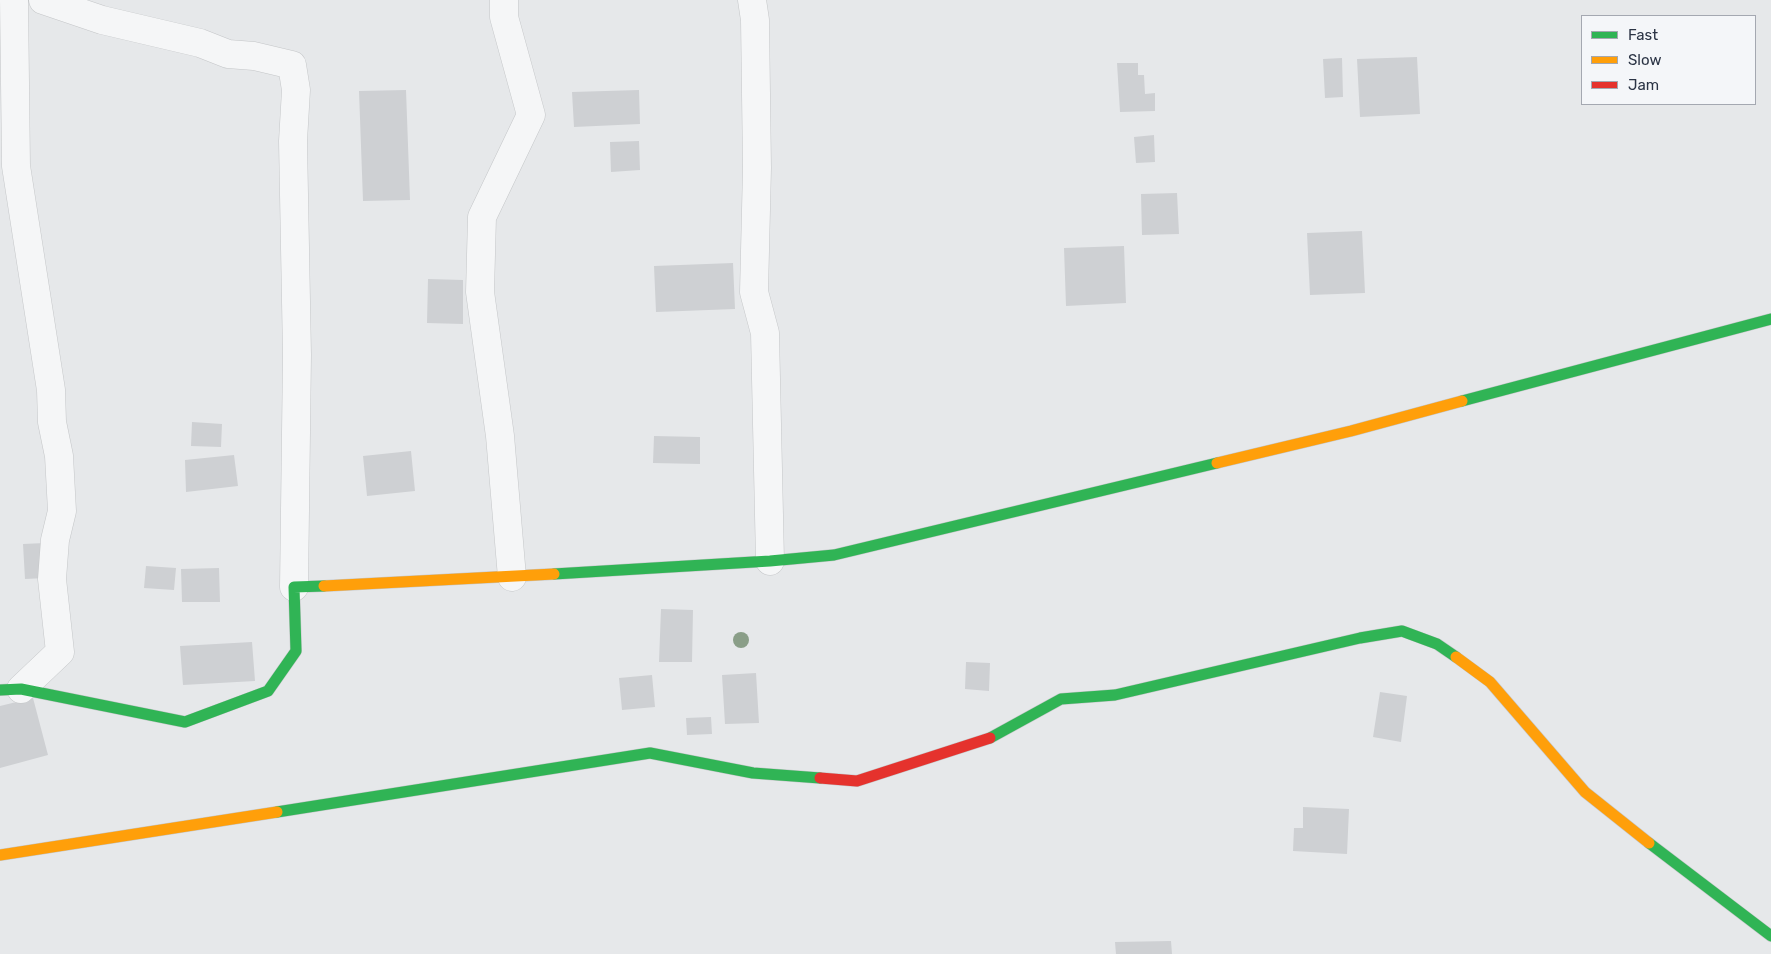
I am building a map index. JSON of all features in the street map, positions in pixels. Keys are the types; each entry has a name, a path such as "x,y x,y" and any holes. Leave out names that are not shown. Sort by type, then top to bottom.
{"street":[{"path":"10,690 60,652 52,579 55,540 62,512 59,456 52,422 51,390 16,166 14,0"},
{"path":"10,690 185,722 268,692 296,651 294,587 297,355 293,141 296,90 292,65 254,56 228,54 200,43 102,20 42,0"},
{"path":"504,0 504,17 530,115 482,217 480,292 500,436 512,577"},
{"path":"752,0 755,20 757,168 754,292 765,332 770,561"},
{"path":"294,587 512,577 770,561 834,555 1332,436 1771,319"},
{"path":"0,854 650,753 753,773 857,781 990,738 1061,699 1115,695 1360,638 1402,631 1438,644 1490,682 1586,792 1771,936"}],"building":[{"path":"1417,57 1420,114 1360,117 1357,59"},
{"path":"1342,58 1343,97 1325,98 1323,59"},
{"path":"1117,63 1138,63 1138,75 1144,75 1145,94 1155,93 1155,111 1120,112"},
{"path":"406,90 410,200 363,201 359,91"},
{"path":"639,90 640,124 574,127 572,92"},
{"path":"1154,135 1155,162 1136,163 1134,137"},
{"path":"639,141 640,170 611,172 610,142"},
{"path":"1177,193 1179,234 1142,235 1141,194"},
{"path":"1362,231 1365,293 1310,295 1307,233"},
{"path":"1124,246 1126,303 1066,306 1064,248"},
{"path":"733,263 735,309 656,312 654,266"},
{"path":"428,279 463,280 463,324 427,323"},
{"path":"192,422 222,424 221,447 191,446"},
{"path":"654,436 700,437 700,464 653,463"},
{"path":"411,451 415,491 367,496 363,456"},
{"path":"234,455 238,486 186,492 185,460"},
{"path":"45,543 46,578 25,579 23,544"},
{"path":"146,566 176,568 174,590 144,588"},
{"path":"219,568 220,602 182,602 181,569"},
{"path":"661,609 693,610 692,662 659,662"},
{"path":"252,642 255,681 183,685 180,646"},
{"path":"966,662 990,663 989,691 965,689"},
{"path":"756,673 759,723 725,724 722,675"},
{"path":"652,675 655,707 622,710 619,678"},
{"path":"1380,692 1407,696 1401,742 1373,737"},
{"path":"33,698 48,755 0,768 0,706"},
{"path":"711,717 712,734 687,735 686,718"},
{"path":"1303,807 1349,809 1347,854 1293,851 1294,828 1303,828"},
{"path":"1171,941 1172,954 1116,954 1115,942"}],"traffic: fast":[{"path":"1462,401 1771,319"},
{"path":"554,574 770,561 834,555 1217,463"},
{"path":"0,690 21,689 185,722 268,691 296,651 294,587 324,586"},
{"path":"990,738 1061,699 1115,695 1360,638 1402,631 1437,644 1456,657"},
{"path":"277,812 650,753 753,773 820,778"},
{"path":"1649,843 1771,936"}],"traffic: slow":[{"path":"1217,463 1351,431 1462,401"},
{"path":"324,586 554,574"},
{"path":"1456,657 1490,682 1585,792 1649,843"},
{"path":"0,855 277,812"}],"traffic: jam":[{"path":"820,778 857,781 990,738"}]}
